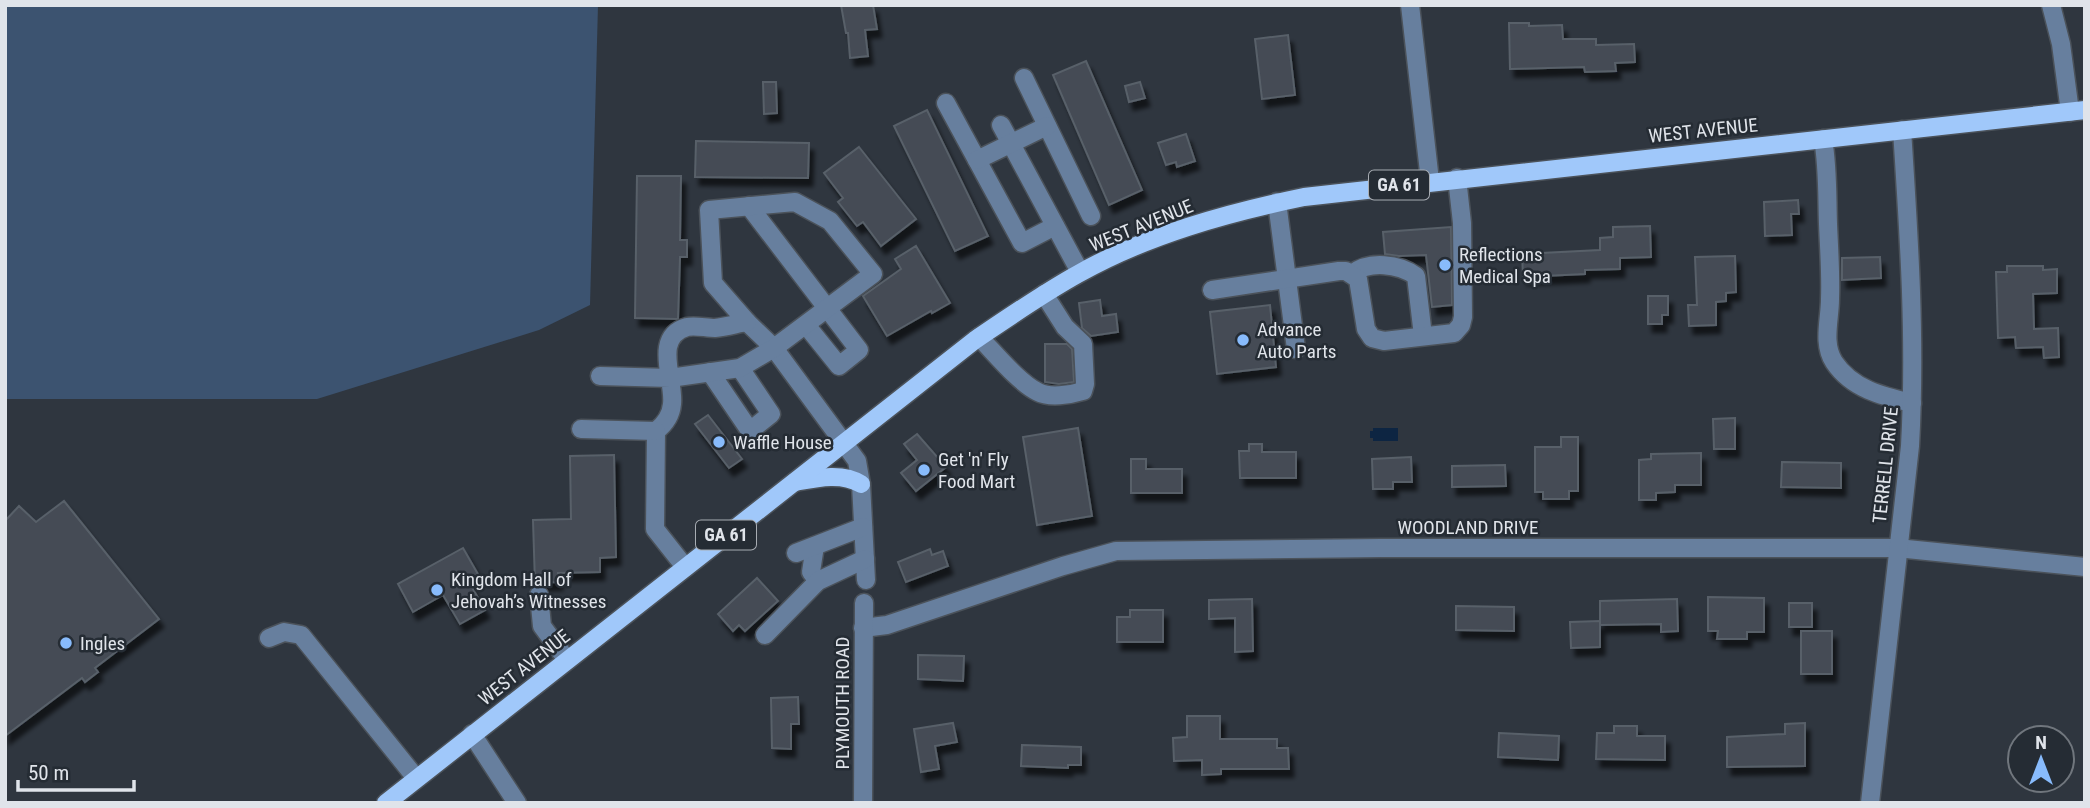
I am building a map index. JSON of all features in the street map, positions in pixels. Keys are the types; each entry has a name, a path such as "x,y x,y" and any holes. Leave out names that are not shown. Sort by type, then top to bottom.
{"main road":[{"name":"WEST AVENUE","path":"386,803 979,337 1080,272 1166,235 1277,202 1304,197 2077,111"},
{"path":"792,483 837,477 848,478 861,484"}],"street":[{"path":"1410,5 1430,181"},
{"path":"2052,5 2077,111"},
{"path":"1024,78 1091,216"},
{"path":"946,103 1022,243 1055,226"},
{"path":"1001,125 1080,272"},
{"path":"977,160 1047,126"},
{"name":"TERRELL DRIVE","path":"1870,803 1910,446 1912,328 1902,130"},
{"path":"1824,139 1828,188 1829,351 1840,370 1858,386 1912,403"},
{"path":"1212,290 1339,271 1352,274 1358,279 1366,329 1371,338 1384,341 1454,333 1461,325 1463,317 1462,214 1457,178"},
{"path":"600,376 670,378 740,368 774,348 873,274 830,220 795,202 709,210 713,283 774,348 857,461 861,484 866,580"},
{"path":"1277,202 1296,349"},
{"path":"749,206 859,351 839,366 806,325"},
{"path":"1352,274 1371,265 1401,268 1416,276 1423,336"},
{"path":"979,337 1038,392 1074,394 1083,391 1083,344 1065,327 1044,294"},
{"path":"581,429 656,431 666,423 672,404 667,349 672,337 687,327 716,328 747,322"},
{"path":"710,372 750,431 771,414 740,368"},
{"path":"656,431 655,529 685,567"},
{"path":"796,552 863,527"},
{"path":"815,546 811,572 818,581"},
{"name":"WOODLAND DRIVE","path":"863,628 887,625 1116,551 1897,548 2085,567"},
{"path":"765,635 818,581 865,559"},
{"path":"539,596 542,626 567,660"},
{"name":"PLYMOUTH ROAD","path":"863,803 864,603"},
{"path":"269,638 284,632 301,635 416,779"},
{"path":"472,734 517,803"}],"shaded area":[{"path":"5,5 598,5 590,305 539,330 317,399 5,399"},
{"path":"1373,428 1398,428 1398,441 1373,441 1370,431 1373,431"}],"building":[{"path":"841,5 873,5 877,29 865,30 868,56 850,58 848,33"},
{"path":"1509,23 1529,23 1529,26 1562,25 1563,39 1596,39 1596,45 1634,44 1635,62 1615,63 1616,71 1585,72 1584,67 1510,69"},
{"path":"1288,35 1295,95 1262,99 1255,39"},
{"path":"1086,61 1142,190 1109,205 1053,75"},
{"path":"763,82 776,82 777,113 764,114"},
{"path":"1140,82 1145,98 1129,102 1125,86"},
{"path":"927,110 988,236 955,251 894,126"},
{"path":"1186,134 1195,161 1177,167 1176,162 1166,165 1158,143"},
{"path":"696,141 809,143 808,178 695,177"},
{"path":"859,147 916,219 881,246 863,222 857,226 838,202 843,198 824,173"},
{"path":"637,176 681,176 680,240 687,240 687,257 680,257 678,319 635,318"},
{"path":"1798,200 1799,214 1791,214 1792,235 1765,236 1764,202"},
{"path":"1650,226 1651,257 1620,258 1620,269 1585,270 1585,274 1523,277 1522,254 1600,250 1600,238 1613,237 1613,227"},
{"name":"Reflections Medical Spa","path":"1451,227 1452,305 1432,307 1426,255 1385,254 1383,232"},
{"path":"916,246 950,303 887,336 863,296 901,269 895,259"},
{"path":"1735,256 1736,292 1726,293 1726,301 1716,302 1716,325 1689,326 1688,305 1697,305 1695,257"},
{"path":"1880,257 1881,278 1842,280 1842,258"},
{"path":"2007,266 2043,266 2043,270 2057,269 2057,293 2033,294 2034,329 2058,328 2059,357 2044,358 2043,347 2016,348 2015,337 1998,338 1996,272 2007,272"},
{"path":"1648,296 1668,296 1668,315 1662,315 1662,324 1648,324"},
{"path":"1100,300 1102,316 1116,314 1118,332 1091,336 1082,328 1079,303"},
{"name":"Advance Auto Parts","path":"1270,305 1276,367 1217,374 1210,312"},
{"path":"1045,344 1067,344 1072,349 1074,382 1045,382"},
{"name":"Waffle House","path":"708,415 742,459 729,468 695,424"},
{"path":"1735,418 1735,449 1714,449 1713,419"},
{"path":"1078,428 1092,516 1037,525 1023,437"},
{"name":"Get 'n' Fly Food Mart","path":"917,434 946,467 916,491 901,473 917,460 904,444"},
{"path":"1561,437 1578,437 1578,491 1569,491 1569,499 1543,499 1543,492 1535,492 1535,447 1561,447"},
{"path":"1249,444 1262,444 1262,452 1296,452 1296,478 1240,478 1239,451 1249,451"},
{"path":"1701,453 1701,485 1675,485 1675,492 1656,493 1656,500 1639,500 1639,460 1651,459 1651,454"},
{"path":"614,455 616,557 600,558 600,572 558,573 558,582 535,583 533,520 571,519 570,456"},
{"path":"1411,457 1412,482 1393,482 1393,489 1373,489 1372,459"},
{"path":"1131,459 1146,459 1146,469 1182,469 1182,493 1131,493"},
{"path":"1782,462 1841,463 1841,488 1781,487"},
{"path":"1505,465 1506,486 1452,487 1452,466"},
{"name":"Ingles","path":"64,501 159,619 95,668 98,672 85,682 82,678 5,736 5,521 19,506 36,522"},
{"name":"Kingdom Hall of Jehovah’s Witnesses","path":"463,548 479,576 469,582 485,610 460,624 443,595 413,612 398,584"},
{"path":"930,549 932,555 943,551 948,566 906,582 898,562"},
{"path":"757,578 778,601 745,631 739,625 733,631 718,614"},
{"path":"1708,597 1764,598 1764,632 1747,632 1747,639 1717,639 1718,631 1708,631"},
{"path":"1252,599 1253,651 1235,652 1235,618 1209,619 1209,600"},
{"path":"1677,599 1678,631 1661,632 1661,624 1600,625 1600,601"},
{"path":"1789,603 1812,603 1812,627 1789,627"},
{"path":"1456,606 1514,607 1514,631 1456,630"},
{"path":"1130,610 1163,610 1163,642 1117,642 1117,617 1130,617"},
{"path":"1600,621 1600,647 1571,648 1570,622"},
{"path":"1801,631 1832,631 1832,674 1801,674"},
{"path":"918,655 964,656 963,681 918,679"},
{"path":"798,697 799,724 791,724 791,749 772,748 771,698"},
{"path":"1187,716 1220,716 1220,739 1277,739 1277,748 1288,748 1289,769 1221,769 1221,774 1202,775 1202,760 1174,761 1173,738 1187,737"},
{"path":"953,723 957,742 935,746 939,769 921,772 914,729"},
{"path":"1805,723 1805,766 1727,767 1727,737 1785,734 1785,724"},
{"path":"1614,726 1637,726 1637,736 1665,736 1665,760 1596,759 1597,733 1614,733"},
{"path":"1499,733 1559,736 1558,760 1498,757"},
{"path":"1022,745 1081,747 1081,765 1068,765 1068,768 1021,766"}],"place":[{"name":"Reflections Medical Spa","path":"1445,265"},
{"name":"Advance Auto Parts","path":"1243,340"},
{"name":"Waffle House","path":"719,442"},
{"name":"Get 'n' Fly Food Mart","path":"924,470"},
{"name":"Kingdom Hall of Jehovah’s Witnesses","path":"437,590"},
{"name":"Ingles","path":"66,643"}]}
